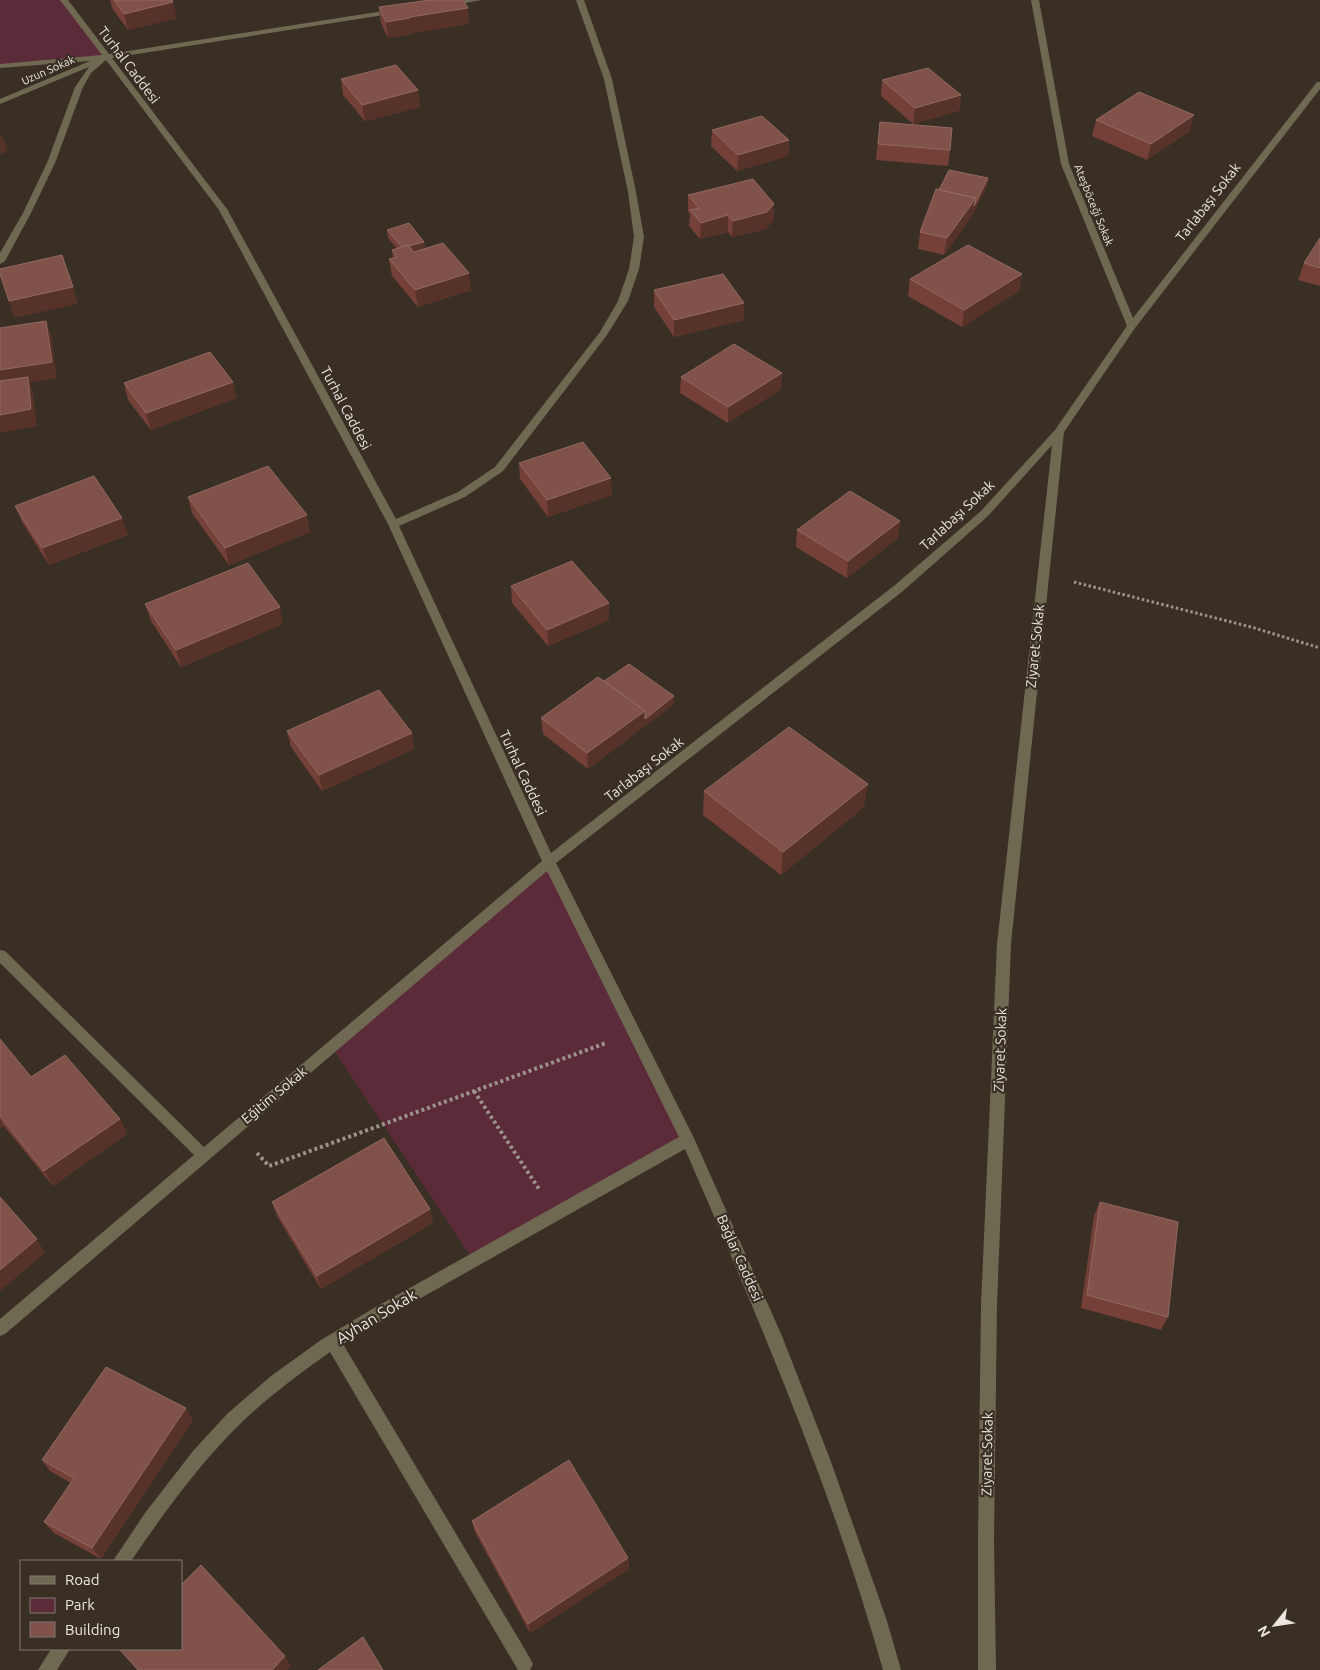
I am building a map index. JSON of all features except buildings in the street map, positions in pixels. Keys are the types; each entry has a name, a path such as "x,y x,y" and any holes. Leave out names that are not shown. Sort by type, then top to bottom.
{"street":[{"name":"Turhal Caddesi","path":"64,0 105,57 223,209 393,524 549,862"},
{"path":"440,5 478,0"},
{"path":"393,524 464,494 484,482 499,469 604,333 623,300 634,269 639,237 632,192 608,79 580,0"},
{"name":"Ateşböceği Sokak","path":"1034,0 1065,164 1132,326"},
{"path":"0,66 105,57 402,10"},
{"path":"0,261 28,213 51,163 79,87 88,72 105,57"},
{"name":"Uzun Sokak","path":"0,102 105,57"},
{"name":"Tarlabaşı Sokak","path":"549,862 899,588 984,514 1059,432 1132,326 1320,84"},
{"name":"Ziyaret Sokak","path":"986,1670 989,1315 1004,944 1059,432"},
{"name":"Bağlar Caddesi","path":"549,862 688,1140 785,1362 822,1459 872,1603 892,1670"},
{"name":"Eğitim Sokak","path":"0,1329 549,862"},
{"path":"0,956 203,1155"},
{"name":"Ayhan Sokak","path":"122,1560 161,1503 216,1438 254,1401 333,1342 382,1311 688,1140"},
{"path":"333,1342 524,1664"},
{"path":"47,1670 60,1650"}],"path":[{"path":"1043,574 1251,627 1320,648"},
{"path":"234,1129 269,1166 634,1033"},
{"path":"474,1091 556,1214"}],"green space":[{"path":"0,0 64,0 105,57 0,66"},
{"path":"549,862 688,1140 473,1260 331,1046"}]}
